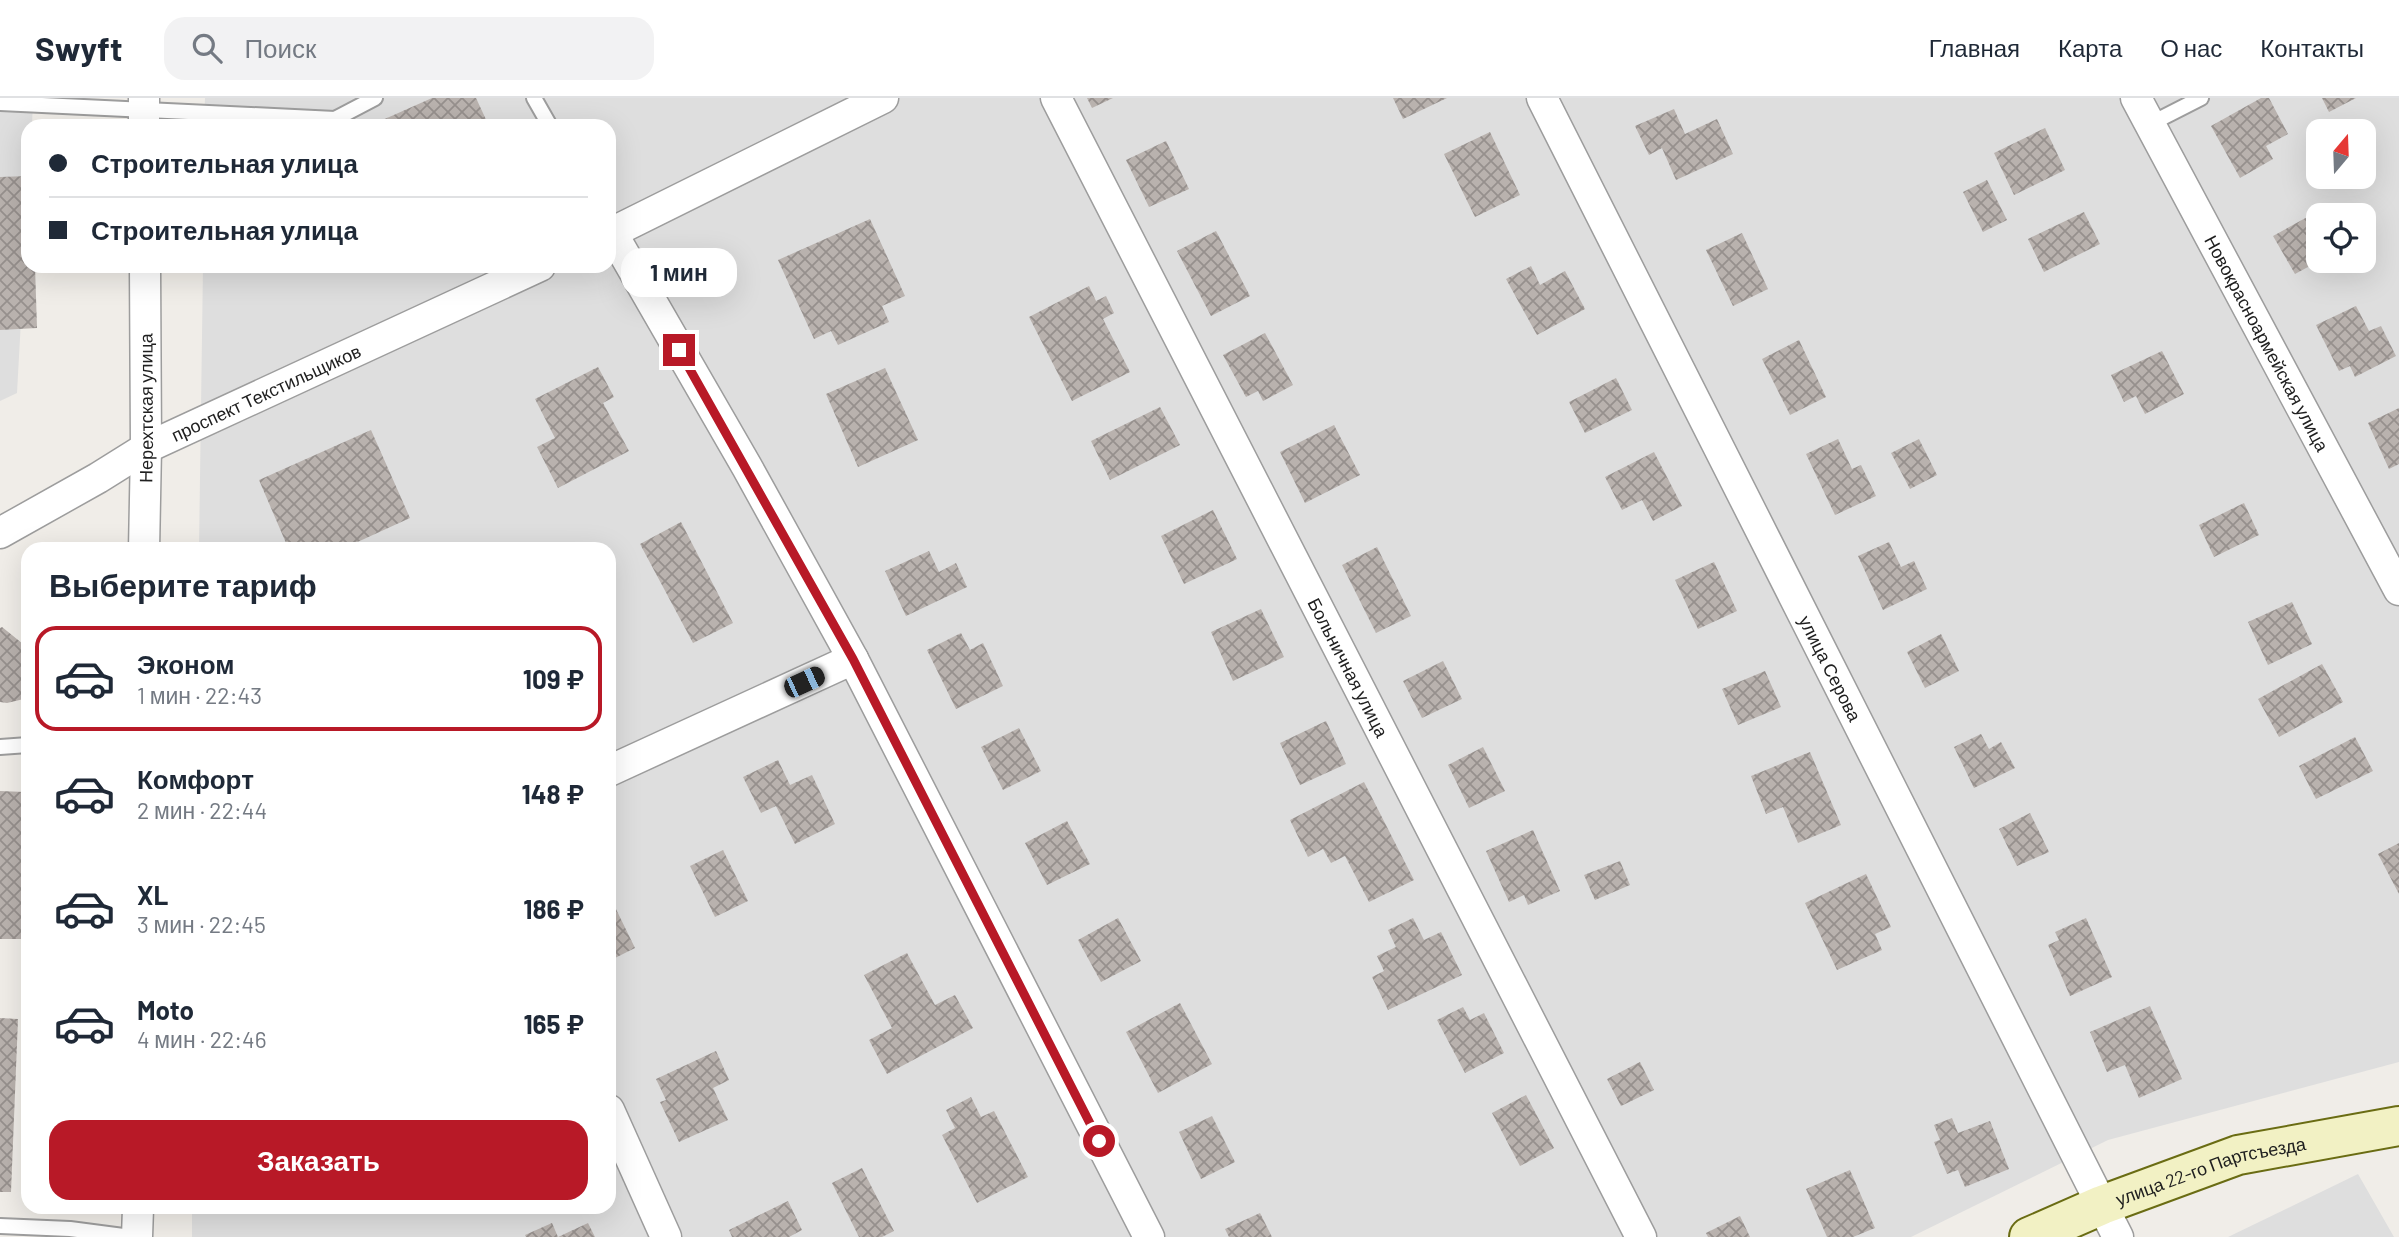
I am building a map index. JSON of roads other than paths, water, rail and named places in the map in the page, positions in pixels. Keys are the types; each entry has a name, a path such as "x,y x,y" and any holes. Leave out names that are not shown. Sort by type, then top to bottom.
{"street":[{"path":"616,229 883,98"},
{"name":"Больничная улица","path":"1056,98 1641,1237"},
{"name":"улица Серова","path":"1542,98 2110,1221"},
{"name":"Новокрасноармейская улица","path":"2136,98 2399,590"},
{"path":"616,242 747,467 853,659 1149,1237"},
{"name":"Нерехтская улица","path":"144,542 145,273"},
{"name":"проспект Текстильщиков","path":"1,531 98,478 146,448 525,273"},
{"path":"616,768 853,659"},
{"path":"616,1126 666,1237"},
{"name":"улица 22-го Партсъезда","path":"2029,1237 2110,1221 2238,1155 2399,1126"},
{"path":"137,1237 138,1214"}],"lane":[{"path":"0,103 335,119 375,98"},
{"path":"534,98 546,119"},
{"path":"2150,124 2201,98"},
{"path":"0,747 21,746"},
{"path":"0,1226 70,1229 131,1237"}]}
